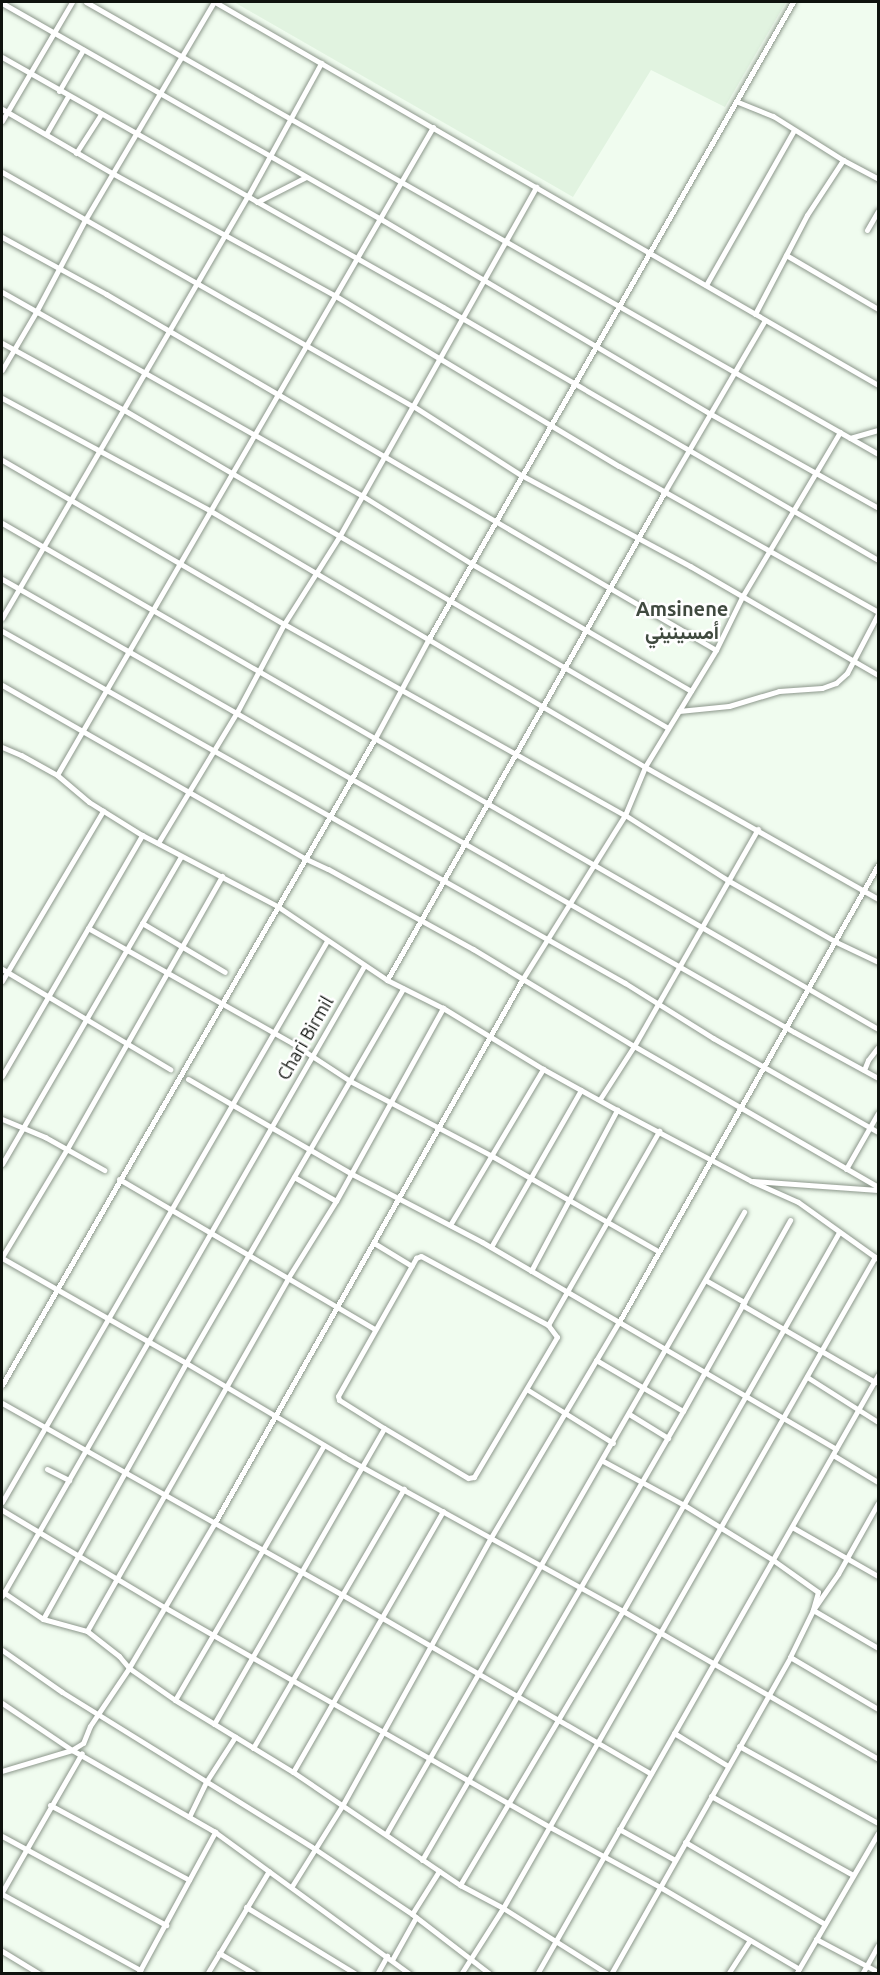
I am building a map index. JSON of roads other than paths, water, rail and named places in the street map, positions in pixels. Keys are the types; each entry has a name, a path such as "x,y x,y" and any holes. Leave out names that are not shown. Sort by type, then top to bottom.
{"street":[{"path":"2,121 4,110 30,74 72,2"},
{"path":"86,2 184,55 290,118 620,305 733,373 879,454"},
{"path":"2,370 112,173 214,2 879,385"},
{"path":"2,1385 118,1179 374,740 450,601 738,102 793,2"},
{"path":"2,3 598,345 709,413 879,507"},
{"path":"59,91 83,50"},
{"path":"2,57 248,196 879,560"},
{"path":"2,618 124,410 168,330 226,235 321,63"},
{"path":"46,134 68,96"},
{"path":"738,102 773,116 843,160 879,179"},
{"path":"4,110 76,153 334,296 550,425 879,613 842,679 822,688 779,691 729,706 678,711"},
{"path":"76,153 101,114"},
{"path":"57,775 182,563 209,510 279,394 354,258 432,127"},
{"path":"706,285 794,130"},
{"path":"755,314 807,215 843,160"},
{"path":"2,172 413,406 522,476 638,538 879,675"},
{"path":"257,202 306,177"},
{"path":"158,843 214,753 284,624 339,537 438,357 462,320 536,187"},
{"path":"867,230 879,211"},
{"path":"2,237 279,394 495,523 716,650"},
{"path":"786,255 807,270 879,309"},
{"path":"2,292 361,495 472,564 691,691"},
{"path":"387,980 664,491 765,320"},
{"path":"2,343 124,410 668,728"},
{"path":"2,398 209,510 645,767 879,899"},
{"path":"850,438 879,430"},
{"path":"2,1771 72,1749 82,1743 90,1726 129,1668 338,1308 522,980 625,815 645,767 716,650 742,597 795,512 840,432"},
{"path":"2,460 284,624 625,815 729,881 834,941 879,962"},
{"path":"2,523 374,740 595,863 879,1029"},
{"path":"2,579 879,1078"},
{"path":"2,631 105,692 658,1003 762,1066 879,1132"},
{"path":"2,684 304,858 328,868 421,920 879,1188"},
{"path":"2,747 57,775 102,811 142,835 277,906 387,980 443,1008 543,1069 617,1110 751,1181 798,1202 877,1258 658,1634 504,1908 469,1957 461,1974"},
{"path":"2,981 4,971 102,811"},
{"path":"600,1100 634,1046 758,830"},
{"path":"2,1076 142,835"},
{"path":"2,1164 181,855"},
{"path":"292,1886 342,1806 490,1539 619,1322 862,890 879,865"},
{"path":"222,876 67,1149 2,1257 362,1467 623,1611 658,1634 879,1759"},
{"path":"141,923 225,972"},
{"path":"88,928 219,1004 273,1032 350,1081 492,1156 658,1251"},
{"path":"2,1502 327,941"},
{"name":"Chari Birmil","path":"2,1593 40,1531 364,966"},
{"path":"4,971 170,1069"},
{"path":"43,1619 76,1556 186,1363 403,988"},
{"path":"87,1631 288,1278 336,1201 443,1008"},
{"path":"864,1070 868,1060 879,1047"},
{"path":"450,1225 543,1069"},
{"path":"188,1079 272,1125 350,1173 400,1197 668,1349 784,1418 879,1482"},
{"path":"491,1248 581,1090"},
{"path":"531,1270 617,1110"},
{"path":"846,1169 879,1113"},
{"path":"2,1119 67,1149 104,1170"},
{"path":"548,1325 659,1131"},
{"path":"294,1177 336,1201"},
{"path":"118,1179 375,1329"},
{"path":"751,1181 879,1188"},
{"path":"386,1834 668,1349 744,1212"},
{"path":"422,1860 668,1438 790,1220"},
{"path":"460,1885 507,1802 623,1611 839,1232"},
{"path":"374,1244 412,1266"},
{"path":"425,1256 555,1331 556,1342 474,1477 468,1478 339,1400 338,1396 412,1266 416,1258 425,1256"},
{"path":"707,1281 823,1350 876,1385"},
{"path":"596,1360 683,1411"},
{"path":"537,1974 834,1452 876,1385 879,1375"},
{"path":"807,1377 858,1411 879,1422"},
{"path":"528,1390 613,1443"},
{"path":"2,1403 86,1450 123,1474 341,1594 651,1774"},
{"path":"629,1414 668,1438"},
{"path":"214,1724 384,1428"},
{"path":"174,1700 324,1445"},
{"path":"603,1461 684,1504 773,1560 818,1592 813,1610"},
{"path":"47,1469 69,1480"},
{"path":"253,1748 341,1594 404,1490"},
{"path":"2,1593 43,1619 87,1631 129,1668 174,1700 293,1772 460,1885 504,1908 609,1974 790,1657 813,1610 879,1503"},
{"path":"2,1510 164,1607 214,1633 469,1781 660,1887 798,1971 879,1833"},
{"path":"293,1772 443,1511"},
{"path":"792,1527 879,1576"},
{"path":"813,1610 879,1648"},
{"path":"2,1650 99,1715 315,1849 414,1916 490,1974"},
{"path":"790,1657 879,1709"},
{"path":"2,1703 72,1749 215,1832 410,1974"},
{"path":"674,1733 728,1766"},
{"path":"189,1817 206,1782 235,1737"},
{"path":"739,1746 879,1823"},
{"path":"82,1753 50,1805 2,1893 139,1972 215,1832"},
{"path":"711,1796 854,1875"},
{"path":"50,1805 189,1880"},
{"path":"619,1829 675,1860"},
{"path":"2,1836 166,1925"},
{"path":"685,1842 825,1924"},
{"path":"207,1974 269,1871"},
{"path":"377,1974 390,1958 439,1871"},
{"path":"246,1907 356,1974"},
{"path":"816,1939 879,1972"},
{"path":"728,1974 750,1940"},
{"path":"862,1974 879,1945"},
{"path":"2,1951 40,1974"},
{"path":"219,1953 255,1974"},
{"path":"340,1974 344,1966"}],"district":[{"name":"Amsinene أمسينيني","path":"682,620"}]}
